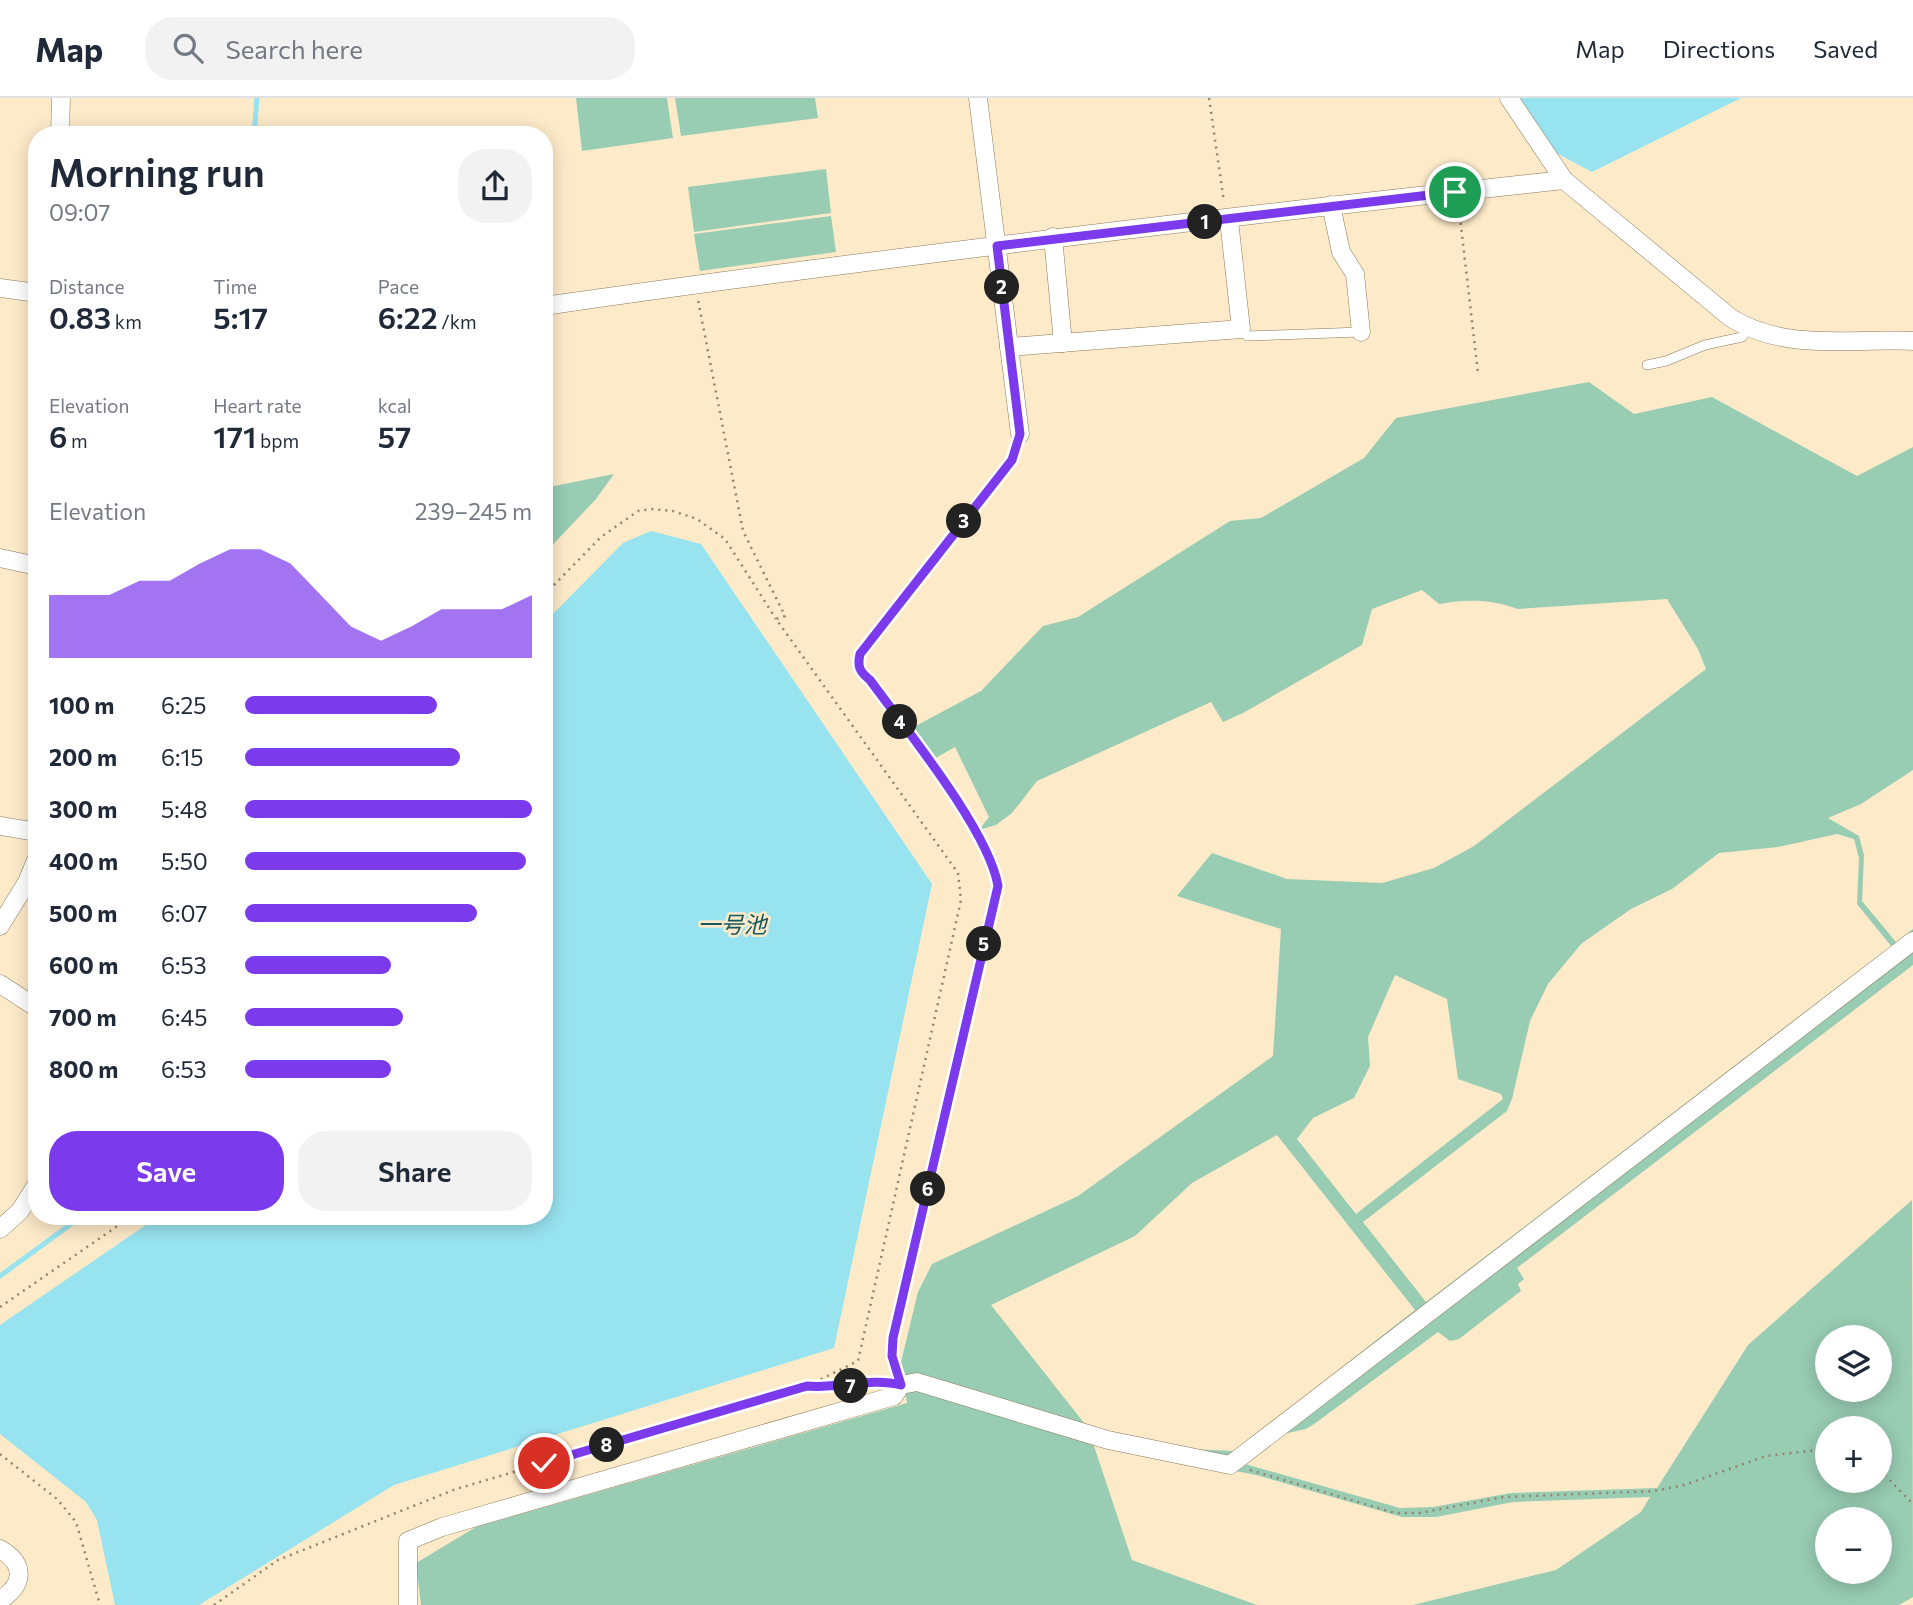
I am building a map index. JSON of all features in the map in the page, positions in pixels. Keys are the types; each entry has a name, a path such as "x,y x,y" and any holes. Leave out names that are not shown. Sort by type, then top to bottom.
{"street":[{"path":"60,126 61,98"},
{"path":"978,98 1020,434"},
{"path":"1509,98 1564,180 1731,318 1748,329 1788,340 1913,341"},
{"path":"553,305 1053,237 1229,220 1331,205 1564,180"},
{"path":"1331,205 1342,252 1354,274 1361,332"},
{"path":"1009,348 1241,329 1229,220"},
{"path":"1053,237 1063,343"},
{"path":"0,288 28,292"},
{"path":"0,558 28,564"},
{"path":"0,826 28,831"},
{"path":"0,926 28,880"},
{"path":"408,1605 408,1541 442,1527 894,1396 901,1385 917,1382 1108,1440 1230,1465 1913,940"},
{"path":"0,984 28,1002"},
{"path":"0,1229 20,1211 28,1198"},
{"path":"0,1549 15,1560 18,1582 14,1591 0,1600"}],"lane":[{"path":"1241,329 1247,336 1361,332"},
{"path":"1647,365 1667,361 1706,345 1742,337 1748,329"}],"path":[{"path":"1209,98 1229,220"},
{"path":"1455,192 1478,373"},
{"path":"694,284 743,531 785,616 776,619"},
{"path":"901,1385 892,1356 893,1338 998,886 995,869 984,846 936,772 870,680 860,672 858,663 860,654 1012,460 1020,434"},
{"path":"214,1605 278,1560 456,1489 807,1386 858,1361 961,900 958,873 776,619 725,539 697,519 662,510 638,511 601,537 553,586"},
{"path":"0,1307 119,1225"},
{"path":"807,1386 828,1388 890,1382 901,1385"},
{"path":"1230,1465 1395,1513 1419,1513 1504,1497 1654,1492 1684,1485 1766,1456 1815,1450"},
{"path":"0,1454 57,1499 76,1522 100,1605"},
{"path":"1892,1483 1913,1504"}],"green space":[{"path":"576,98 667,98 673,138 582,151"},
{"path":"675,98 815,98 818,118 681,136"},
{"path":"826,169 831,213 694,232 688,187"},
{"path":"831,216 836,252 700,271 694,234"},
{"path":"1589,382 1634,414 1712,397 1857,476 1913,447 1913,770 1861,804 1828,818 1859,836 1864,855 1862,901 1896,942 1913,929 1913,965 1517,1268 1524,1279 1518,1284 1521,1291 1459,1339 1450,1341 1438,1332 1317,1422 1306,1429 1283,1434 1245,1464 1400,1508 1433,1507 1511,1493 1657,1488 1748,1345 1912,1200 1913,1597 1899,1605 1413,1605 1556,1570 1641,1512 1650,1497 1513,1502 1436,1517 1402,1517 1256,1475 1093,1443 1132,1560 1257,1605 421,1605 416,1563 476,1527 907,1403 900,1366 918,1292 932,1264 1078,1196 1273,1056 1281,929 1177,896 1212,853 1287,879 1382,883 1434,868 1474,846 1706,669 1698,649 1667,599 1518,609 1479,601 1439,604 1422,590 1372,609 1362,645 1243,713 1223,722 1211,702 1037,781 1012,813 996,825 979,830 989,817 955,747 934,759 910,729 981,691 1043,626 1078,617 1230,521 1261,518 1364,458 1396,418","holes":["1837,834 1854,839 1859,858 1857,904 1891,946 1426,1302 1363,1222 1507,1111 1530,1021 1548,984 1581,944 1631,909 1672,889 1719,853 1778,847","1395,975 1447,999 1458,1079 1501,1094 1503,1099 1356,1214 1297,1139 1313,1118 1354,1098 1370,1066 1368,1037","1277,1135 1415,1310 1235,1451 1162,1448 1088,1428 991,1305 1135,1236 1192,1183"]},
{"path":"614,474 596,499 553,544 553,486"}],"water":[{"path":"1518,98 1741,98 1592,172 1556,153"},
{"name":"一号池","path":"651,531 701,544 932,884 834,1348 394,1485 199,1605 115,1605 97,1520 86,1502 0,1434 0,1325 146,1225 553,1225 553,614 623,543"}],"waterway":[{"path":"255,126 257,98"},
{"path":"0,1276 70,1225"}],"route":[{"path":"544,1463 807,1386 828,1388 890,1382 901,1385 892,1356 893,1338 998,886 995,869 984,846 936,772 870,680 860,672 858,663 860,654 1012,460 1020,434 997,246 1053,237 1229,220 1331,205 1455,192"}]}
